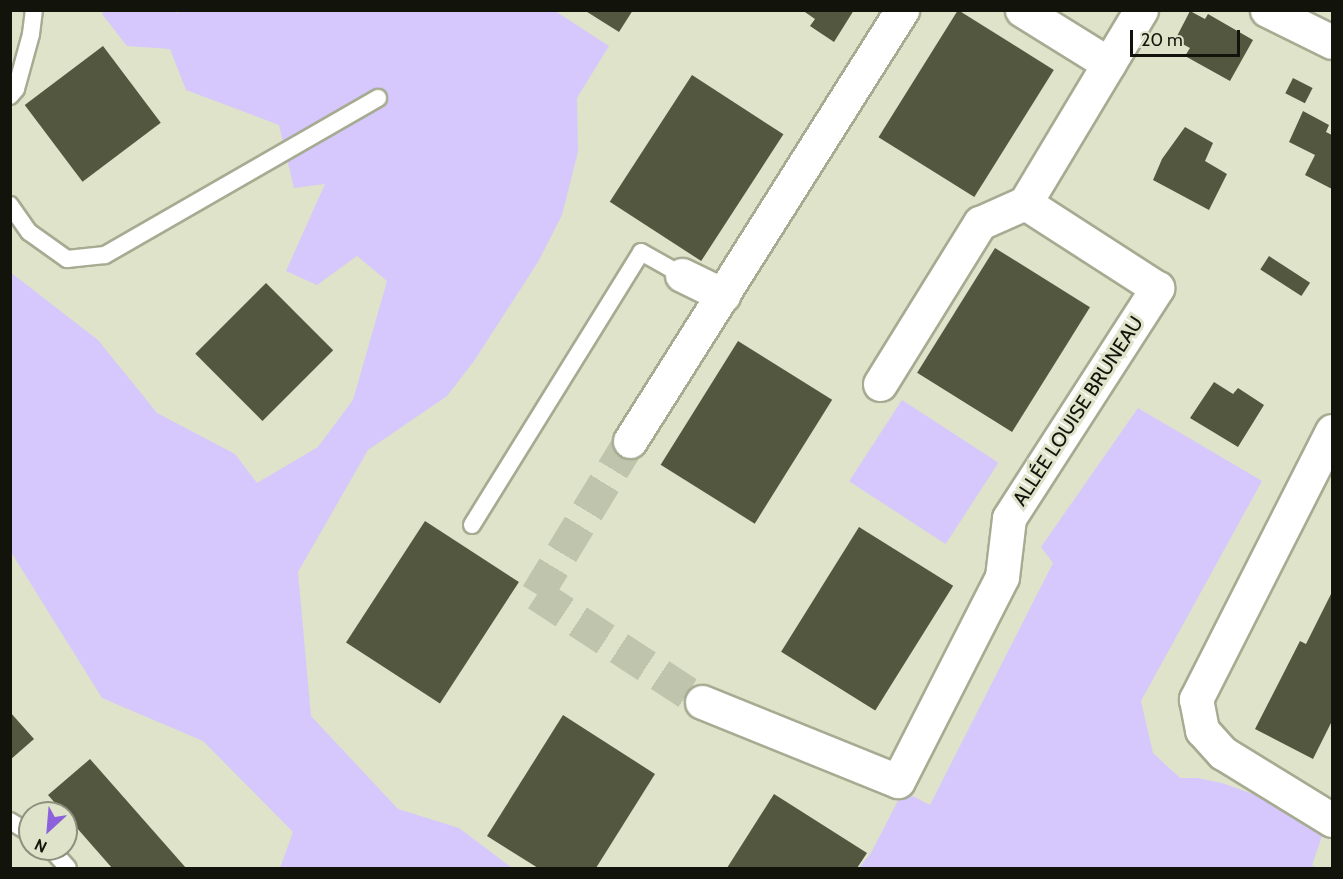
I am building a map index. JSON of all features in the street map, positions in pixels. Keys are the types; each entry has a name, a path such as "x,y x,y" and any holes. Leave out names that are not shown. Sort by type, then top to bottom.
{"street":[{"path":"630,441 902,10"},
{"path":"1022,10 1109,64"},
{"path":"880,384 980,223 1025,203 1141,10"},
{"path":"1267,10 1332,42"},
{"name":"ALLÉE LOUISE BRUNEAU","path":"702,702 898,781 1002,577 1009,518 1157,288 1025,203"},
{"path":"682,275 723,295"},
{"path":"1332,430 1196,699 1202,730 1223,753 1332,820"}],"lane":[{"path":"10,96 15,89 31,34 34,10"},
{"path":"10,205 29,231 67,260 105,255 378,98"},
{"path":"472,525 641,252 682,275"}],"shaded area":[{"path":"171,10 177,13 182,10 555,11 609,46 577,98 578,152 562,215 538,262 474,361 447,396 368,450 298,572 311,716 398,809 459,828 512,868 280,868 293,832 203,741 102,698 11,552 10,272 98,340 157,413 235,454 257,483 318,447 353,400 387,281 357,256 317,285 286,271 325,184 294,188 279,125 186,90 170,49 127,46 102,14 104,11"},
{"path":"902,400 998,463 946,544 849,481"},
{"path":"1138,408 1262,481 1141,701 1153,753 1180,778 1197,778 1222,783 1301,811 1322,836 1312,865 1316,868 859,868 871,853 903,791 930,805 1053,563 1041,547"}],"building":[{"path":"584,10 633,10 619,32"},
{"path":"802,10 854,10 834,42 810,26 815,19"},
{"path":"958,10 1054,70 974,197 879,137"},
{"path":"1190,11 1205,19 1208,14 1253,40 1230,81 1185,56 1190,48 1175,40"},
{"path":"103,46 161,123 83,182 25,105"},
{"path":"692,75 783,134 701,261 610,202"},
{"path":"1293,78 1313,88 1305,103 1285,93"},
{"path":"1303,111 1329,125 1326,132 1332,135 1332,189 1305,175 1315,155 1289,142"},
{"path":"1185,127 1213,143 1205,161 1227,174 1209,210 1153,180 1162,159"},
{"path":"995,248 1090,307 1012,432 917,373"},
{"path":"1269,256 1310,283 1301,296 1260,269"},
{"path":"266,283 333,350 262,421 195,354"},
{"path":"738,341 832,400 755,524 661,465"},
{"path":"1214,382 1233,394 1238,388 1264,405 1238,447 1190,418"},
{"path":"425,521 519,582 440,704 346,643"},
{"path":"859,527 953,586 875,710 781,652"},
{"path":"1332,592 1332,721 1313,759 1255,729 1300,641 1306,644"},
{"path":"10,712 34,739 10,760"},
{"path":"563,715 655,774 596,868 538,868 487,836"},
{"path":"90,759 186,868 112,868 78,829 78,801 53,801 48,795"},
{"path":"774,794 867,853 857,868 727,868"}],"tunnel":[{"path":"630,441 537,594 702,702"}]}
